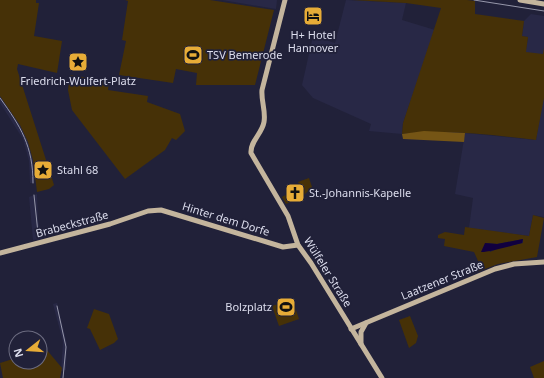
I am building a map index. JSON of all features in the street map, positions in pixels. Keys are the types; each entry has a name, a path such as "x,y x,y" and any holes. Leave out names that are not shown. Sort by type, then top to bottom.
{"main road":[{"name":"Wülfeler Straße","path":"285,0 262,90 264,123 252,144 251,154 288,216 298,245 382,378"},
{"path":"520,0 544,4"},
{"name":"Hinter dem Dorfe","path":"148,211 163,210 282,247 298,245"},
{"name":"Brabeckstraße","path":"0,253 110,224 148,211"},
{"name":"Laatzener Straße","path":"351,329 494,269 514,264 544,262"},
{"path":"361,345 361,332 366,322"}],"shaded area":[{"path":"0,0 36,0 36,3 39,3 34,36 62,41 57,73 18,64 17,69 54,185 49,189 37,192 33,160 28,142 20,125 0,96"},
{"name":"TSV Bemerode","path":"125,0 210,0 274,10 255,85 196,85 197,73 176,69 173,83 119,75 126,41 122,40 128,1"},
{"path":"222,0 277,0 276,9"},
{"path":"346,0 406,3 402,20 435,30 403,123 402,134 369,131 371,124 313,98 302,85 313,36 335,43"},
{"path":"352,0 467,0 475,1 475,14 524,21 522,36 528,37 526,52 543,54 544,48 544,98 536,140 452,132 402,134 403,123 441,8 406,3"},
{"path":"531,14 544,16 544,89 522,75 528,37 522,36 524,21"},
{"path":"70,75 109,81 108,90 148,96 147,102 180,114 185,131 176,140 172,138 165,150 125,179 72,110 68,90"},
{"path":"544,91 544,217 533,215 529,236 469,228 473,198 455,194 465,133 536,140"},
{"path":"0,96 18,121 27,137 33,160 34,183 30,183 29,161 23,139 0,103"},
{"path":"424,131 465,133 464,142 403,139 402,134"},
{"path":"309,178 312,187 303,196 286,204 282,197 300,187 298,182"},
{"path":"37,194 38,220 42,239 33,240 29,197"},
{"path":"533,215 544,218 537,257 498,264 469,275 464,269 479,263 474,252 444,246 445,239 438,238 438,235 445,232 464,235 465,227 529,236","holes":["523,239 523,243 499,248 490,252 487,243 497,244"]},
{"path":"523,239 522,243 481,252 485,243 497,244"},
{"path":"293,301 299,319 279,326 272,306 278,304 279,306"},
{"path":"57,303 67,344 66,370 61,371 63,342 53,304"},
{"path":"94,309 109,314 118,339 114,343 100,350 90,329 87,328"},
{"path":"410,316 418,336 416,343 409,348 399,320"},
{"path":"48,351 62,368 60,378 3,378 0,363 8,360 8,370 48,370"},
{"path":"544,361 544,378 534,378 530,367"}],"tram line":[{"path":"474,0 544,11"},
{"path":"0,98 20,128 28,147 31,158 33,183"},
{"path":"34,195 38,233"},
{"path":"57,306 66,347 63,378"}],"place":[{"name":"H+ Hotel Hannover","path":"313,16"},
{"name":"TSV Bemerode","path":"193,55"},
{"name":"Friedrich-Wulfert-Platz","path":"78,62"},
{"name":"Stahl 68","path":"43,170"},
{"name":"St.-Johannis-Kapelle","path":"295,193"},
{"name":"Bolzplatz","path":"286,307"}]}
